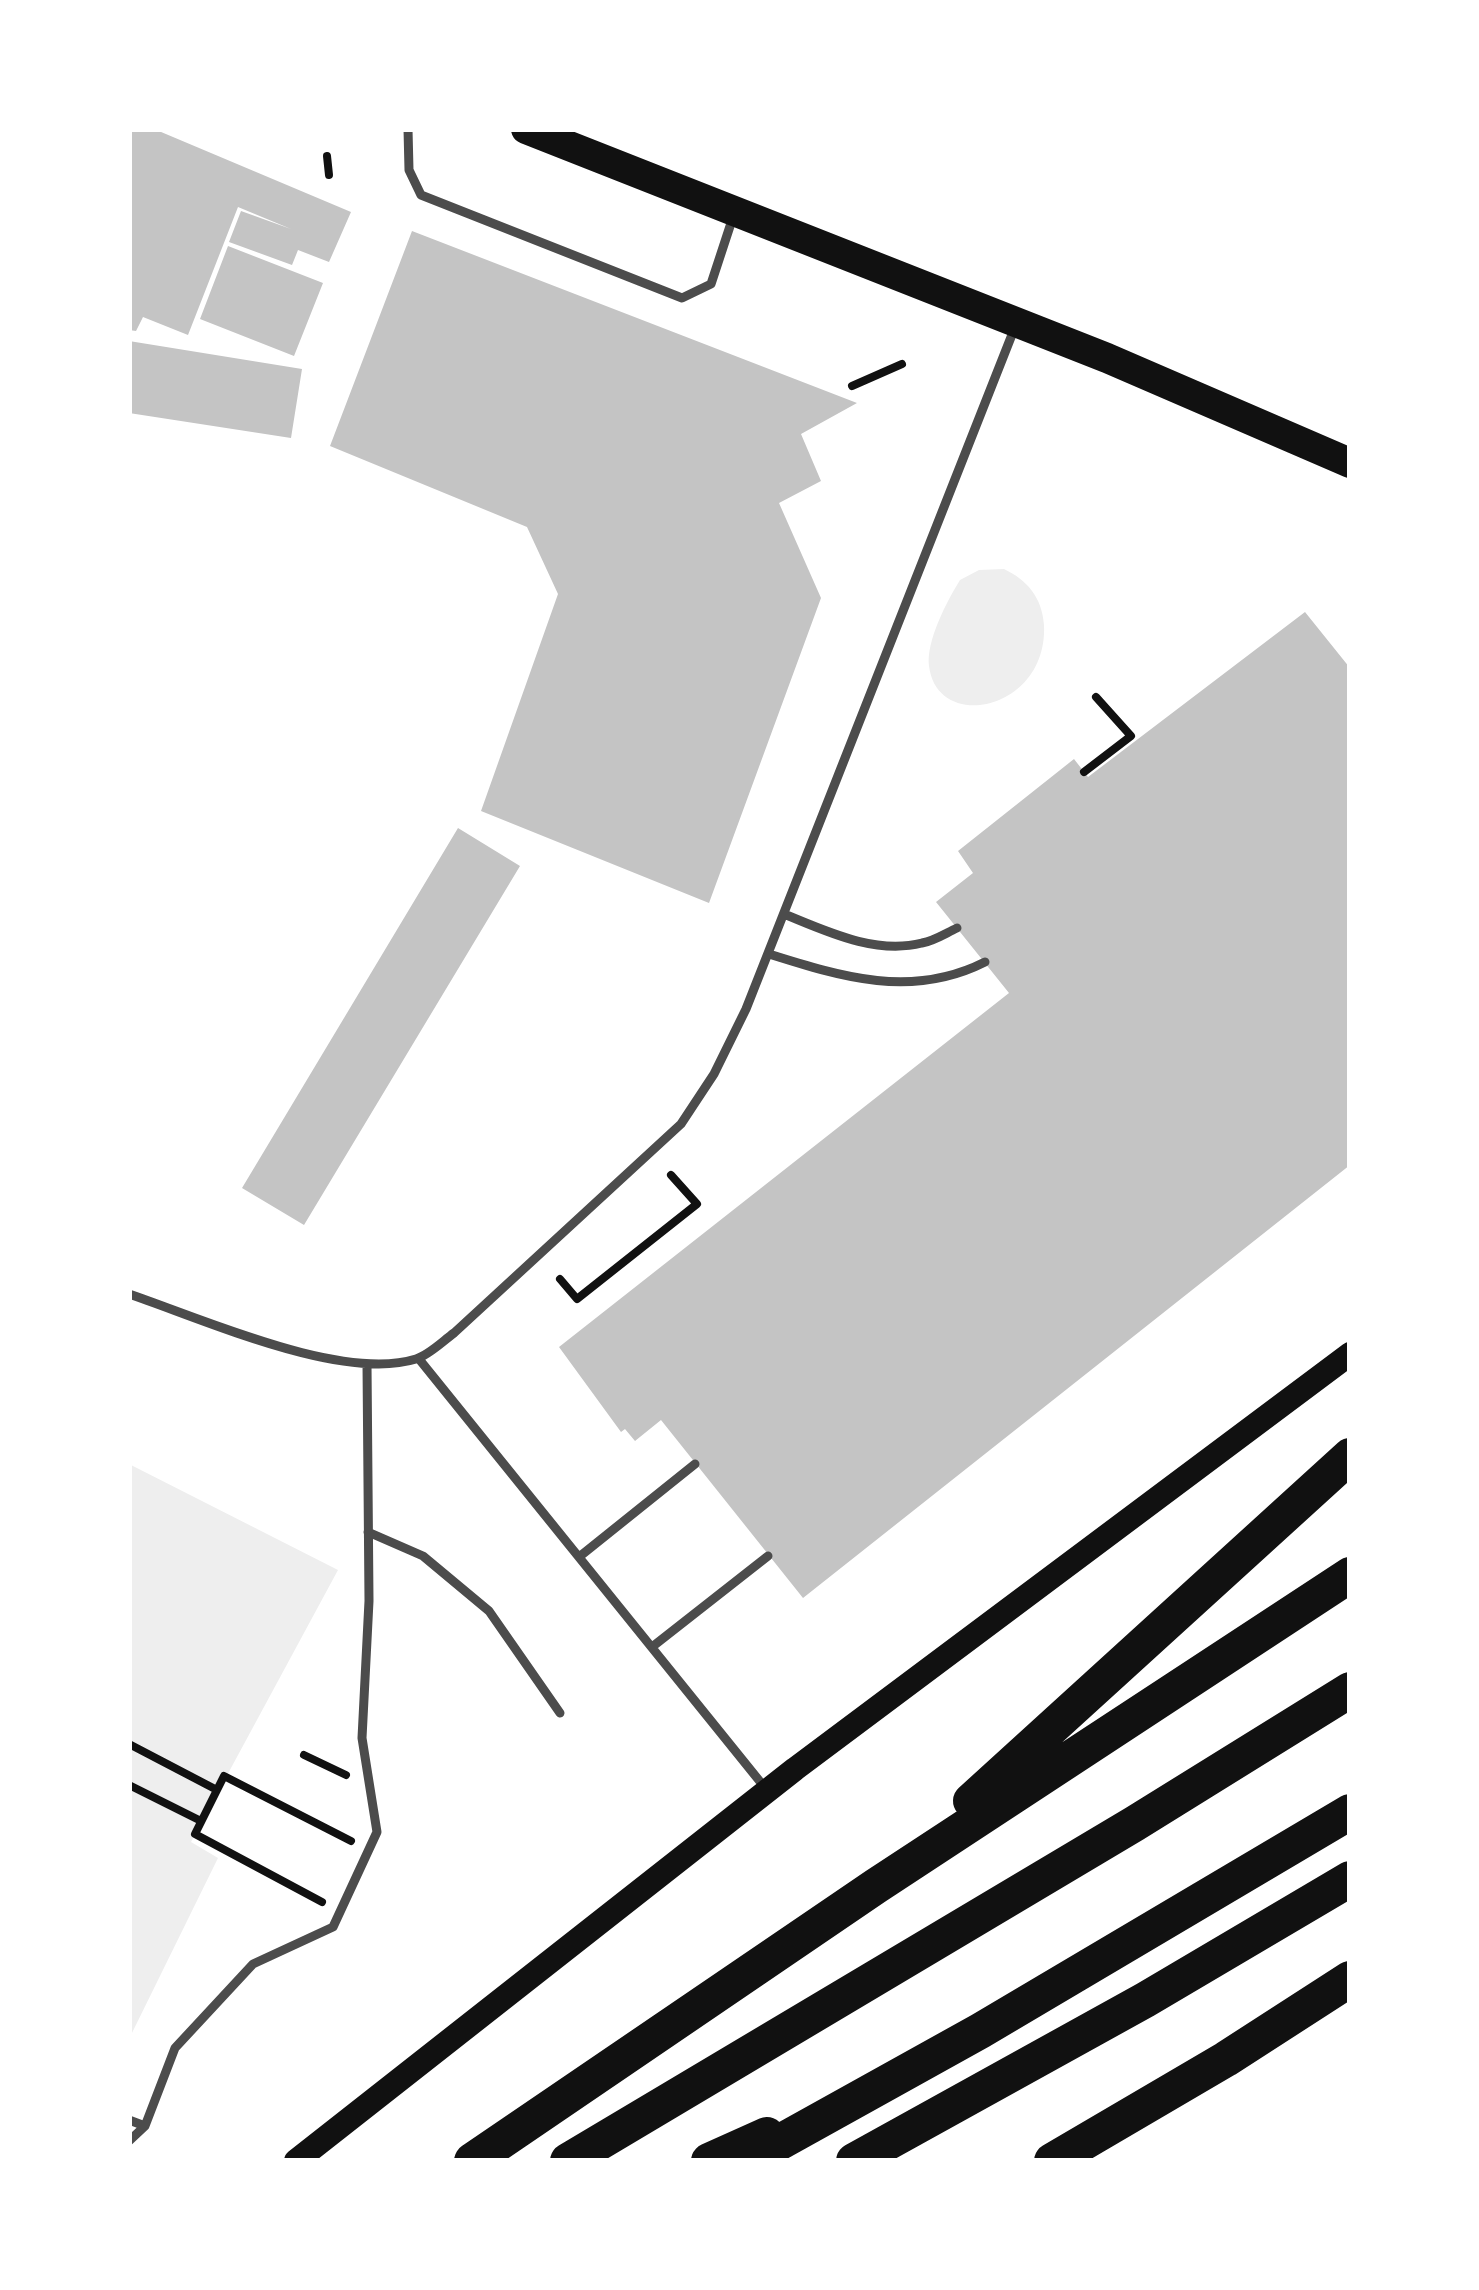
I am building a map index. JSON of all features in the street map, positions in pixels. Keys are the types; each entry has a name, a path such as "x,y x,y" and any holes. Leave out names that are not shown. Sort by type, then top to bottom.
{"highway":[{"path":"876,1886 1350,1456"},
{"path":"472,2161 876,1886 1350,1575"},
{"path":"568,2161 1350,1690"},
{"path":"746,2161 1350,1812"},
{"path":"854,2161 1145,2000 1350,1879"},
{"path":"1052,2161 1226,2060 1350,1978"},
{"path":"709,2161 901,2073"}],"main road":[{"path":"526,129 1016,322 1350,463"},
{"path":"296,2161 769,1792 1350,1354"}],"lane":[{"path":"408,129 410,170 421,195 682,298 711,284 735,212"},
{"path":"129,1294 313,1356 367,1364 418,1359 454,1333 681,1124 714,1074 769,954 1016,322"},
{"path":"784,914 872,945 921,944 957,928"},
{"path":"769,954 844,977 891,985 934,980 985,962"},
{"path":"418,1359 769,1792"},
{"path":"129,2141 146,2126 176,2048 253,1964 333,1927 377,1832 362,1738 367,1364"},
{"path":"579,1557 695,1464"},
{"path":"368,1532 423,1556 489,1611 560,1713"},
{"path":"652,1647 768,1556"},
{"path":"129,2120 146,2126"}],"path":[{"path":"327,156 329,175"},
{"path":"852,386 902,364"},
{"path":"1084,772 1131,736 1096,697"},
{"path":"560,1279 577,1299 697,1204 670,1175"},
{"path":"129,1744 217,1790"},
{"path":"304,1755 370,1786"},
{"path":"340,1911 195,1834 224,1776 368,1850"},
{"path":"129,1785 201,1821"}],"shaded area":[{"path":"1004,569 1020,578 1037,598 1044,625 1041,654 1029,677 1011,693 991,703 951,700 936,687 929,666 939,622 960,580 979,570"},
{"path":"129,1464 338,1570 191,1842 218,1858 129,2039"}],"building":[{"path":"129,129 154,129 351,212 329,262 298,250 292,265 229,242 241,211 291,229 238,207 188,335 143,317 136,331 129,330"},
{"path":"412,231 857,403 801,434 821,481 779,503 821,598 709,903 481,811 558,594 527,527 330,446"},
{"path":"228,246 323,283 294,356 200,319"},
{"path":"129,341 302,369 291,438 129,413"},
{"path":"1305,612 1350,668 1350,1165 803,1598 661,1420 635,1441 625,1429 621,1432 559,1347 1009,993 936,902 973,873 958,851 1074,759 1088,777"},
{"path":"458,828 520,866 304,1225 242,1188"}]}
